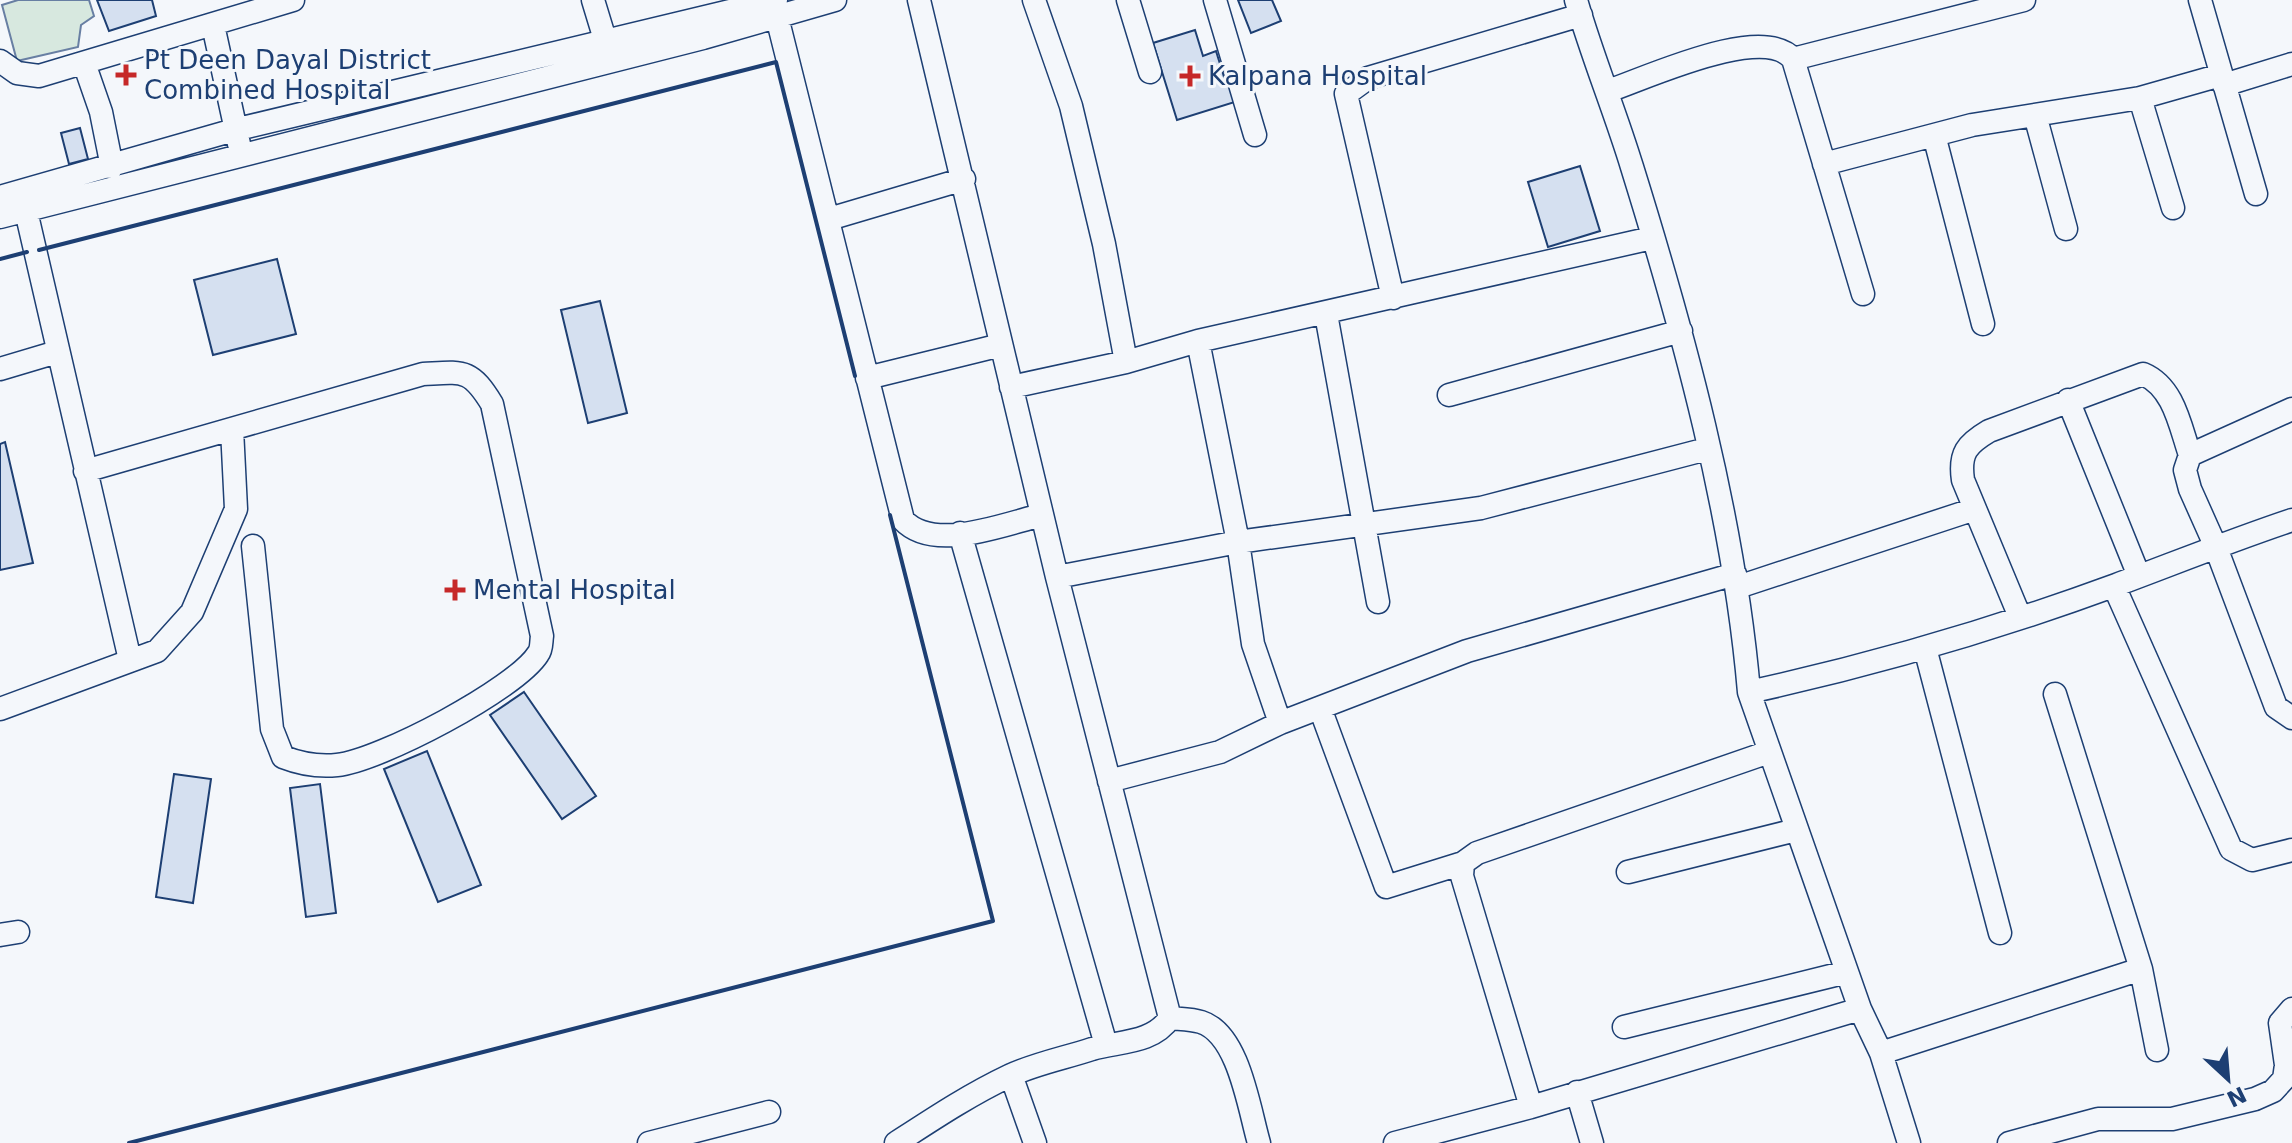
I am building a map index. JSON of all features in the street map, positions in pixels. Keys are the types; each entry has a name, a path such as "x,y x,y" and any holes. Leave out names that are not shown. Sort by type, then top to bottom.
{"street":[{"path":"0,61 17,73 39,76 293,0"},
{"path":"593,0 609,51"},
{"path":"0,217 609,51 699,18 835,0"},
{"path":"896,1143 951,1106 1011,1075 1106,1045 1145,1038 1164,1027 1170,1018 1057,577 919,0"},
{"path":"1034,0 1071,106 1104,244 1126,362"},
{"path":"1128,0 1150,72"},
{"path":"1215,0 1255,135"},
{"path":"2200,0 2256,194"},
{"path":"1793,59 2009,2"},
{"path":"776,8 903,520 914,532 960,533 1042,515"},
{"path":"1393,298 1346,94 1368,78 1578,8 1608,91 1681,331 1736,580 1749,692 1860,1009 1881,1053 1909,1143"},
{"path":"213,25 234,130 242,152"},
{"path":"1608,91 1721,52 1766,45 1786,52 1793,59 1863,294"},
{"path":"0,197 234,130 609,51"},
{"path":"84,63 101,112 112,167"},
{"path":"1824,164 1934,135 2140,98 2292,64"},
{"path":"2140,98 2173,208"},
{"path":"2035,115 2066,229"},
{"path":"1934,135 1983,324"},
{"path":"829,219 964,179"},
{"path":"26,211 130,660"},
{"path":"1011,387 1126,362 1198,341 1652,238"},
{"path":"1326,314 1378,602"},
{"path":"1449,395 1681,331"},
{"path":"1198,341 1238,542 1253,644 1280,723"},
{"path":"867,378 1001,345"},
{"path":"0,369 57,352"},
{"path":"85,471 423,374 457,373 477,380 492,404 542,636 540,651 525,669 456,714 379,755 338,765 302,765 283,757 272,729 253,546"},
{"path":"2020,617 1963,480 1960,460 1969,443 1989,431 2143,374 2158,381 2172,404 2190,455 2185,470 2190,489 2215,545 2276,707 2292,718"},
{"path":"2068,400 2139,576"},
{"path":"2190,455 2292,409"},
{"path":"0,709 157,651 192,612 236,509 232,429"},
{"path":"1057,577 1238,542 1481,508 1707,449"},
{"path":"1109,781 1220,752 1280,723 1467,651 1736,580 1975,509"},
{"path":"1749,692 1831,674 1925,648 2114,586 2215,545 2292,520"},
{"path":"960,533 1106,1045"},
{"path":"2114,586 2231,849 2252,860 2292,850"},
{"path":"1925,648 2000,933"},
{"path":"2055,694 2141,969 2157,1050"},
{"path":"1320,708 1386,887 1463,863 1477,853 1769,752"},
{"path":"1628,872 1796,830"},
{"path":"1463,863 1462,876 1531,1107"},
{"path":"1881,1053 2141,969"},
{"path":"1624,1027 1847,972"},
{"path":"1403,1142 1860,1009"},
{"path":"2009,1143 2098,1119 2172,1119 2233,1106 2288,1085 2280,1023 2292,1009"},
{"path":"1170,1018 1202,1022 1219,1033 1234,1056 1259,1143"},
{"path":"1011,1075 1035,1143"},
{"path":"1577,1092 1592,1143"},
{"path":"649,1143 769,1112"}],"shaded area":[{"path":"18,0 89,0 94,16 81,25 78,47 17,61 2,5"}],"building":[{"path":"97,0 152,0 156,16 109,31"},
{"path":"1238,0 1272,0 1281,21 1251,33"},
{"path":"1195,30 1203,56 1216,51 1225,80 1238,101 1177,120 1153,43"},
{"path":"80,128 88,159 69,164 61,133"},
{"path":"1580,166 1600,231 1548,247 1528,182"},
{"path":"277,259 296,334 213,355 194,280"},
{"path":"600,301 627,413 588,423 561,310"},
{"path":"5,442 33,563 0,570 0,444"},
{"path":"524,692 596,796 562,819 490,715"},
{"path":"427,751 481,885 438,902 384,769"},
{"path":"174,774 211,779 193,903 156,897"},
{"path":"320,784 336,913 306,917 290,788"}],"wall":[{"path":"39,250 776,62 855,376"},
{"path":"0,259 27,252"},
{"path":"129,1143 993,921 890,515"}],"place":[{"name":"Pt Deen Dayal District Combined Hospital","path":"126,75"},
{"name":"Kalpana Hospital","path":"1190,76"},
{"name":"Mental Hospital","path":"455,590"}]}
